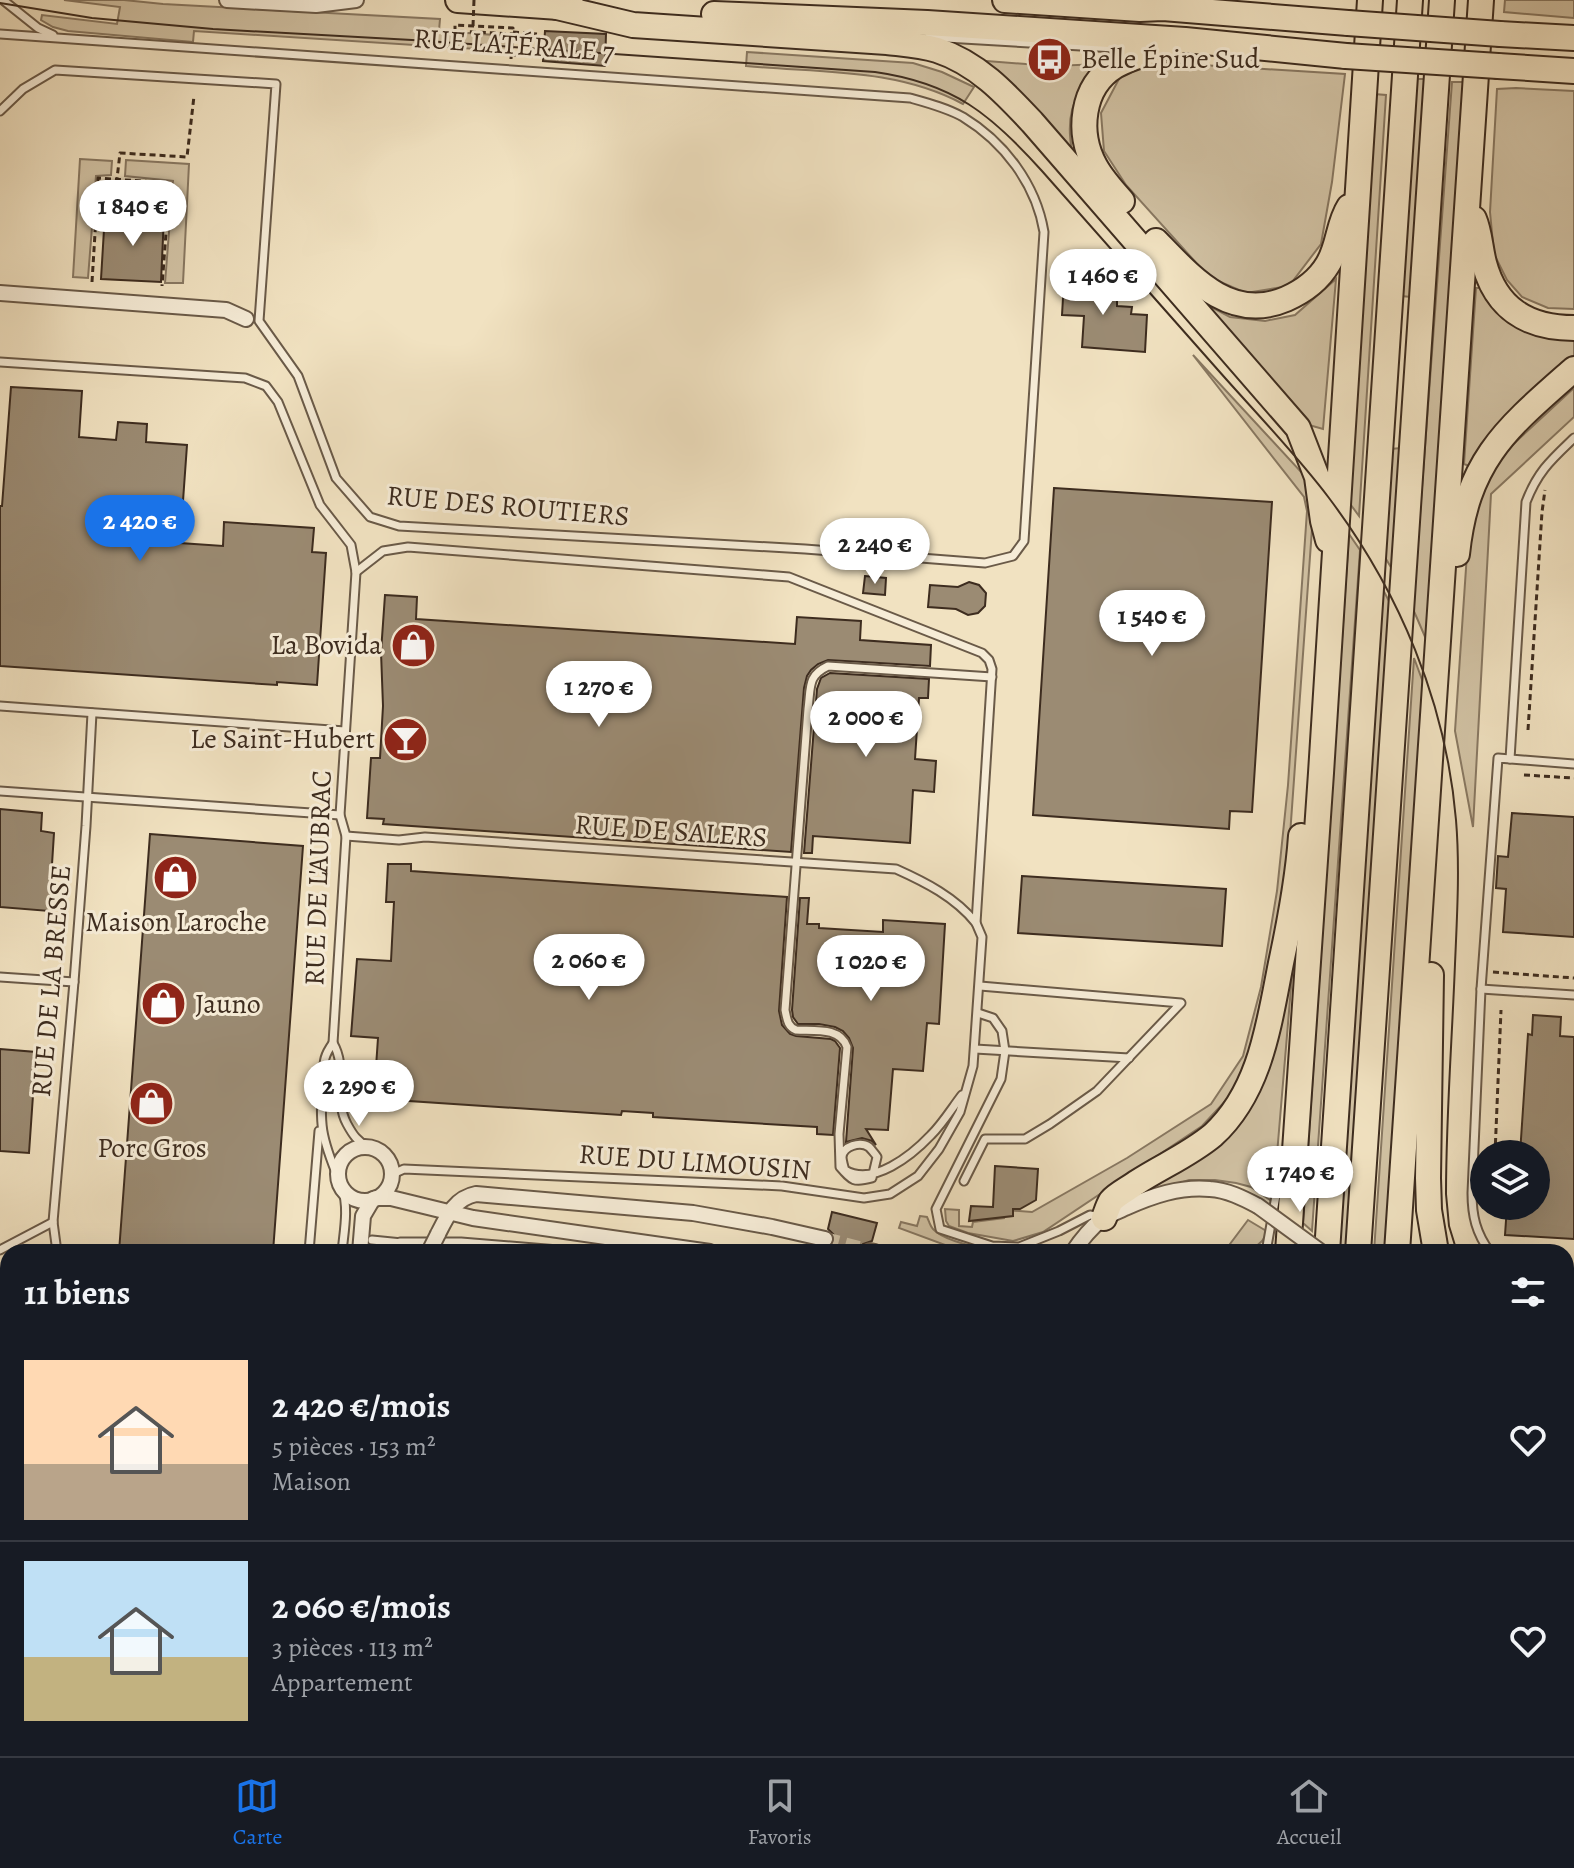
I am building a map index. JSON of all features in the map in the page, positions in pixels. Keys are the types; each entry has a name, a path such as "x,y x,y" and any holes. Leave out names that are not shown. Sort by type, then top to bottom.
{"highway":[{"path":"458,0 927,23 1574,71"},
{"path":"1005,0 1140,9 1159,4 1348,23 1574,38"},
{"path":"1273,1244 1294,1156 1370,0"},
{"path":"1328,1244 1410,0"},
{"path":"1359,1244 1442,0"},
{"path":"1398,1244 1481,0"},
{"path":"557,7 633,25 887,42 936,50 978,70 1032,122 1298,428 1317,477 1323,521 1335,562"},
{"path":"1185,40 1117,65 1095,85 1088,98 1084,124 1085,138 1096,167 1107,183 1155,239 1201,285 1235,303 1272,304 1295,295 1318,278 1328,264 1343,216 1348,207 1357,201"},
{"path":"1467,206 1475,222 1488,276 1499,297 1518,315 1530,321 1574,328"},
{"path":"1439,610 1451,600 1464,511 1481,469 1511,426 1574,369"},
{"path":"1104,1218 1111,1202 1123,1192 1160,1167 1185,1156 1214,1133 1244,1095 1262,1051 1287,937 1305,792 1311,781 1321,773"},
{"path":"1422,868 1433,881 1434,889 1428,1146 1429,1210 1435,1244"}],"street":[{"path":"227,0 316,5 356,0"},
{"path":"0,293 226,310 246,319"},
{"path":"361,1244 363,1216 374,1198 383,1194 391,1179 391,1169 388,1160 376,1149 359,1147 345,1155 338,1171 340,1184 353,1198 360,1200 374,1198 391,1198 442,1226 473,1218 654,1244"},
{"path":"1080,1244 1104,1218 1147,1199 1170,1191 1212,1189 1236,1195 1258,1206 1310,1244"},
{"path":"433,1244 459,1200 476,1194 693,1213 825,1239"}],"lane":[{"path":"3,0 46,33 68,39"},
{"name":"RUE LATÉRALE 7","path":"0,34 910,98 963,117 1008,155 1031,192 1044,232 1024,541 1013,556"},
{"path":"887,42 904,37 931,37 1154,51"},
{"name":"RUE DES ROUTIERS","path":"0,111 23,89 55,70 276,84 259,321 298,376 336,478 370,517 399,526 789,548 985,563 1013,556"},
{"path":"0,362 245,378 266,386 278,402 320,505 351,545 356,572"},
{"path":"1510,759 1526,502 1540,473 1574,438"},
{"name":"RUE DU LIMOUSIN","path":"356,572 383,551 408,547 789,577 982,653 992,669 976,923 982,937 973,1066 960,1112 939,1149 918,1176 890,1194 864,1198 782,1186 404,1169 391,1179"},
{"name":"RUE DE L'AUBRAC","path":"356,572 340,815 346,836 333,1043 340,1058 340,1104 344,1118 357,1140 368,1147"},
{"path":"966,1090 932,1135 908,1156 888,1168 879,1171 871,1175 854,1176 845,1170 842,1159 847,1149 862,1144 877,1157 876,1167 872,1178 860,1181 850,1179 840,1167 845,1039 837,1033 796,1030 787,1023 785,1010 808,709 814,674 828,666 992,677"},
{"path":"0,706 345,731"},
{"name":"RUE DE LA BRESSE","path":"56,1244 53,1222 74,982 92,713"},
{"path":"1474,1140 1481,989 1498,758 1574,764"},
{"path":"0,791 340,815"},
{"name":"RUE DE SALERS","path":"346,836 399,840 425,837 896,869 947,896 976,923"},
{"path":"0,977 74,982"},
{"path":"964,1181 985,1139 1025,1139 1050,1124 1097,1091 1181,1003 980,986"},
{"path":"1481,989 1574,995"},
{"path":"978,1013 993,1018 1002,1031 1005,1051 1001,1079 936,1209 940,1229 986,1244"},
{"name":"RUE DE L'AUBRAC","path":"333,1043 325,1054 320,1121 327,1151 345,1195 343,1244"},
{"path":"975,1049 1129,1058"},
{"path":"310,1244 320,1121"},
{"path":"1026,1244 1090,1215 1104,1218"},
{"path":"1474,1220 1485,1244"},
{"path":"11,1244 53,1222"},
{"path":"372,1240 485,1244"},
{"path":"400,1242 412,1244"}],"path":[{"path":"473,26 474,0"},
{"path":"510,71 513,33 513,28 455,25 455,31 513,33 537,34"},
{"path":"511,55 535,56"},
{"path":"113,213 120,153 187,157 194,96"},
{"path":"92,282 98,178 169,183 162,286"},
{"path":"97,201 168,207"},
{"path":"1528,730 1546,489"},
{"path":"1524,775 1574,778"},
{"path":"1493,972 1574,978"},
{"path":"1496,1140 1501,1010"}],"shaded area":[{"path":"64,0 124,0 440,19 439,31 509,36 508,51 194,31 193,42 68,31 41,20 42,15 117,24 120,7"},
{"path":"1505,0 1574,0 1574,18 1504,12"},
{"path":"747,52 913,63 974,87 963,104 937,92 884,78 746,66"},
{"path":"974,60 1052,66 1101,64 1082,88 1072,110 1070,134 1074,164"},
{"path":"1155,62 1345,74 1321,244 1289,286 1246,293 1209,277 1126,185 1104,151 1101,113 1120,77"},
{"path":"1415,79 1425,79 1411,297 1401,296"},
{"path":"1452,82 1464,82 1426,639 1413,609"},
{"path":"1497,89 1574,91 1574,309 1548,308 1522,297 1507,280 1494,254 1490,212"},
{"path":"1374,94 1386,95 1359,516 1348,501"},
{"path":"80,159 112,161 111,175 96,176 88,278 73,277"},
{"path":"126,160 189,164 183,283 165,283 173,181 125,176"},
{"path":"1336,279 1323,429 1302,423 1196,299 1230,317 1265,321 1295,315"},
{"path":"1476,288 1481,288 1503,317 1526,331 1544,336 1574,336 1574,361 1472,467 1464,464"},
{"path":"1193,355 1315,487 1287,877 1248,1060 1230,1096 1202,1126 1043,1232 1013,1241 968,1233 949,1226 945,1209 959,1210 959,1226 972,1227 973,1222 1004,1218 1005,1210 1032,1212 1127,1158 1211,1104 1243,1056 1261,987 1277,891 1288,785 1307,511 1304,497"},
{"path":"1574,388 1574,417 1491,494 1473,827 1455,731 1469,524 1494,462"},
{"path":"1401,448 1392,569 1383,554 1390,449"},
{"path":"1349,534 1360,550 1312,1231 1303,1223"},
{"path":"1380,584 1390,603 1349,1244 1338,1244"},
{"path":"1414,658 1424,685 1387,1244 1375,1244"},
{"path":"1294,952 1273,1202 1251,1187 1215,1180 1189,1180 1149,1193 1146,1188 1233,1124"},
{"path":"920,1216 927,1217 938,1233 964,1244 942,1244 899,1228 901,1222 917,1226"},
{"path":"1248,1220 1268,1232 1259,1244 1230,1244"}],"building":[{"path":"545,31 606,34 605,66 543,61"},
{"path":"105,213 164,216 161,282 101,279"},
{"path":"1065,264 1081,266 1080,290 1102,292 1102,298 1117,299 1117,306 1132,307 1131,314 1147,315 1145,352 1082,347 1084,316 1062,315"},
{"path":"11,387 82,391 79,437 116,440 118,422 147,424 146,442 187,445 180,543 223,546 224,522 314,528 312,552 326,553 317,685 0,666 0,506"},
{"path":"1054,488 1272,502 1252,812 1230,811 1229,829 1033,815"},
{"path":"865,576 886,578 885,595 863,593"},
{"path":"969,582 979,585 986,593 985,606 978,613 968,615 956,609 928,607 930,585 958,587"},
{"path":"385,595 417,597 416,619 795,644 797,617 861,621 860,640 931,645 930,666 828,660 811,670 804,688 791,852 383,824 384,819 367,818 371,758 380,758"},
{"path":"830,673 929,679 928,698 919,698 915,759 936,761 934,792 913,790 910,843 813,836 812,853 804,853 817,689 821,678"},
{"path":"0,809 42,813 41,831 54,833 49,911 0,907"},
{"path":"1512,813 1574,817 1574,937 1503,932 1506,889 1496,888 1498,856 1508,857"},
{"path":"150,834 303,846 274,1244 120,1244"},
{"path":"388,864 411,864 411,871 787,897 779,1011 782,1025 790,1034 831,1039 840,1048 833,1135 817,1134 817,1127 653,1117 653,1113 622,1111 621,1115 379,1099 379,1096 374,1096 378,1038 351,1036 357,959 391,961 394,902 386,902"},
{"path":"1022,876 1226,889 1222,946 1018,933"},
{"path":"800,898 809,898 807,924 819,924 819,928 883,932 883,920 945,924 939,1024 927,1023 923,1071 893,1069 888,1130 866,1129 876,1145 862,1138 846,1142 853,1048 849,1038 835,1027 798,1024 793,1017"},
{"path":"1533,1015 1561,1017 1560,1036 1574,1037 1574,1239 1505,1235 1506,1220 1550,1220 1550,1140 1521,1140 1528,1034 1532,1035"},
{"path":"0,1049 36,1052 29,1153 0,1151"},
{"path":"995,1166 1038,1169 1036,1200 1020,1209 1013,1209 1013,1216 969,1221 971,1206 993,1207"},
{"path":"832,1212 877,1223 872,1241 863,1244 832,1244 834,1235 828,1229"}],"tunnel":[{"path":"825,1239 844,1244"}],"tram line":[{"path":"0,3 92,18 213,29 875,72 927,84 949,93 969,104 1005,133 1316,481 1377,571 1415,650 1442,733 1456,820 1458,892 1446,1194 1449,1226 1455,1244"}],"place":[{"name":"Belle Épine Sud","path":"1050,59"},
{"name":"La Bovida","path":"413,645"},
{"name":"Le Saint-Hubert","path":"406,739"},
{"name":"Maison Laroche","path":"176,877"},
{"name":"Jauno","path":"164,1004"},
{"name":"Porc Gros","path":"152,1104"}]}
